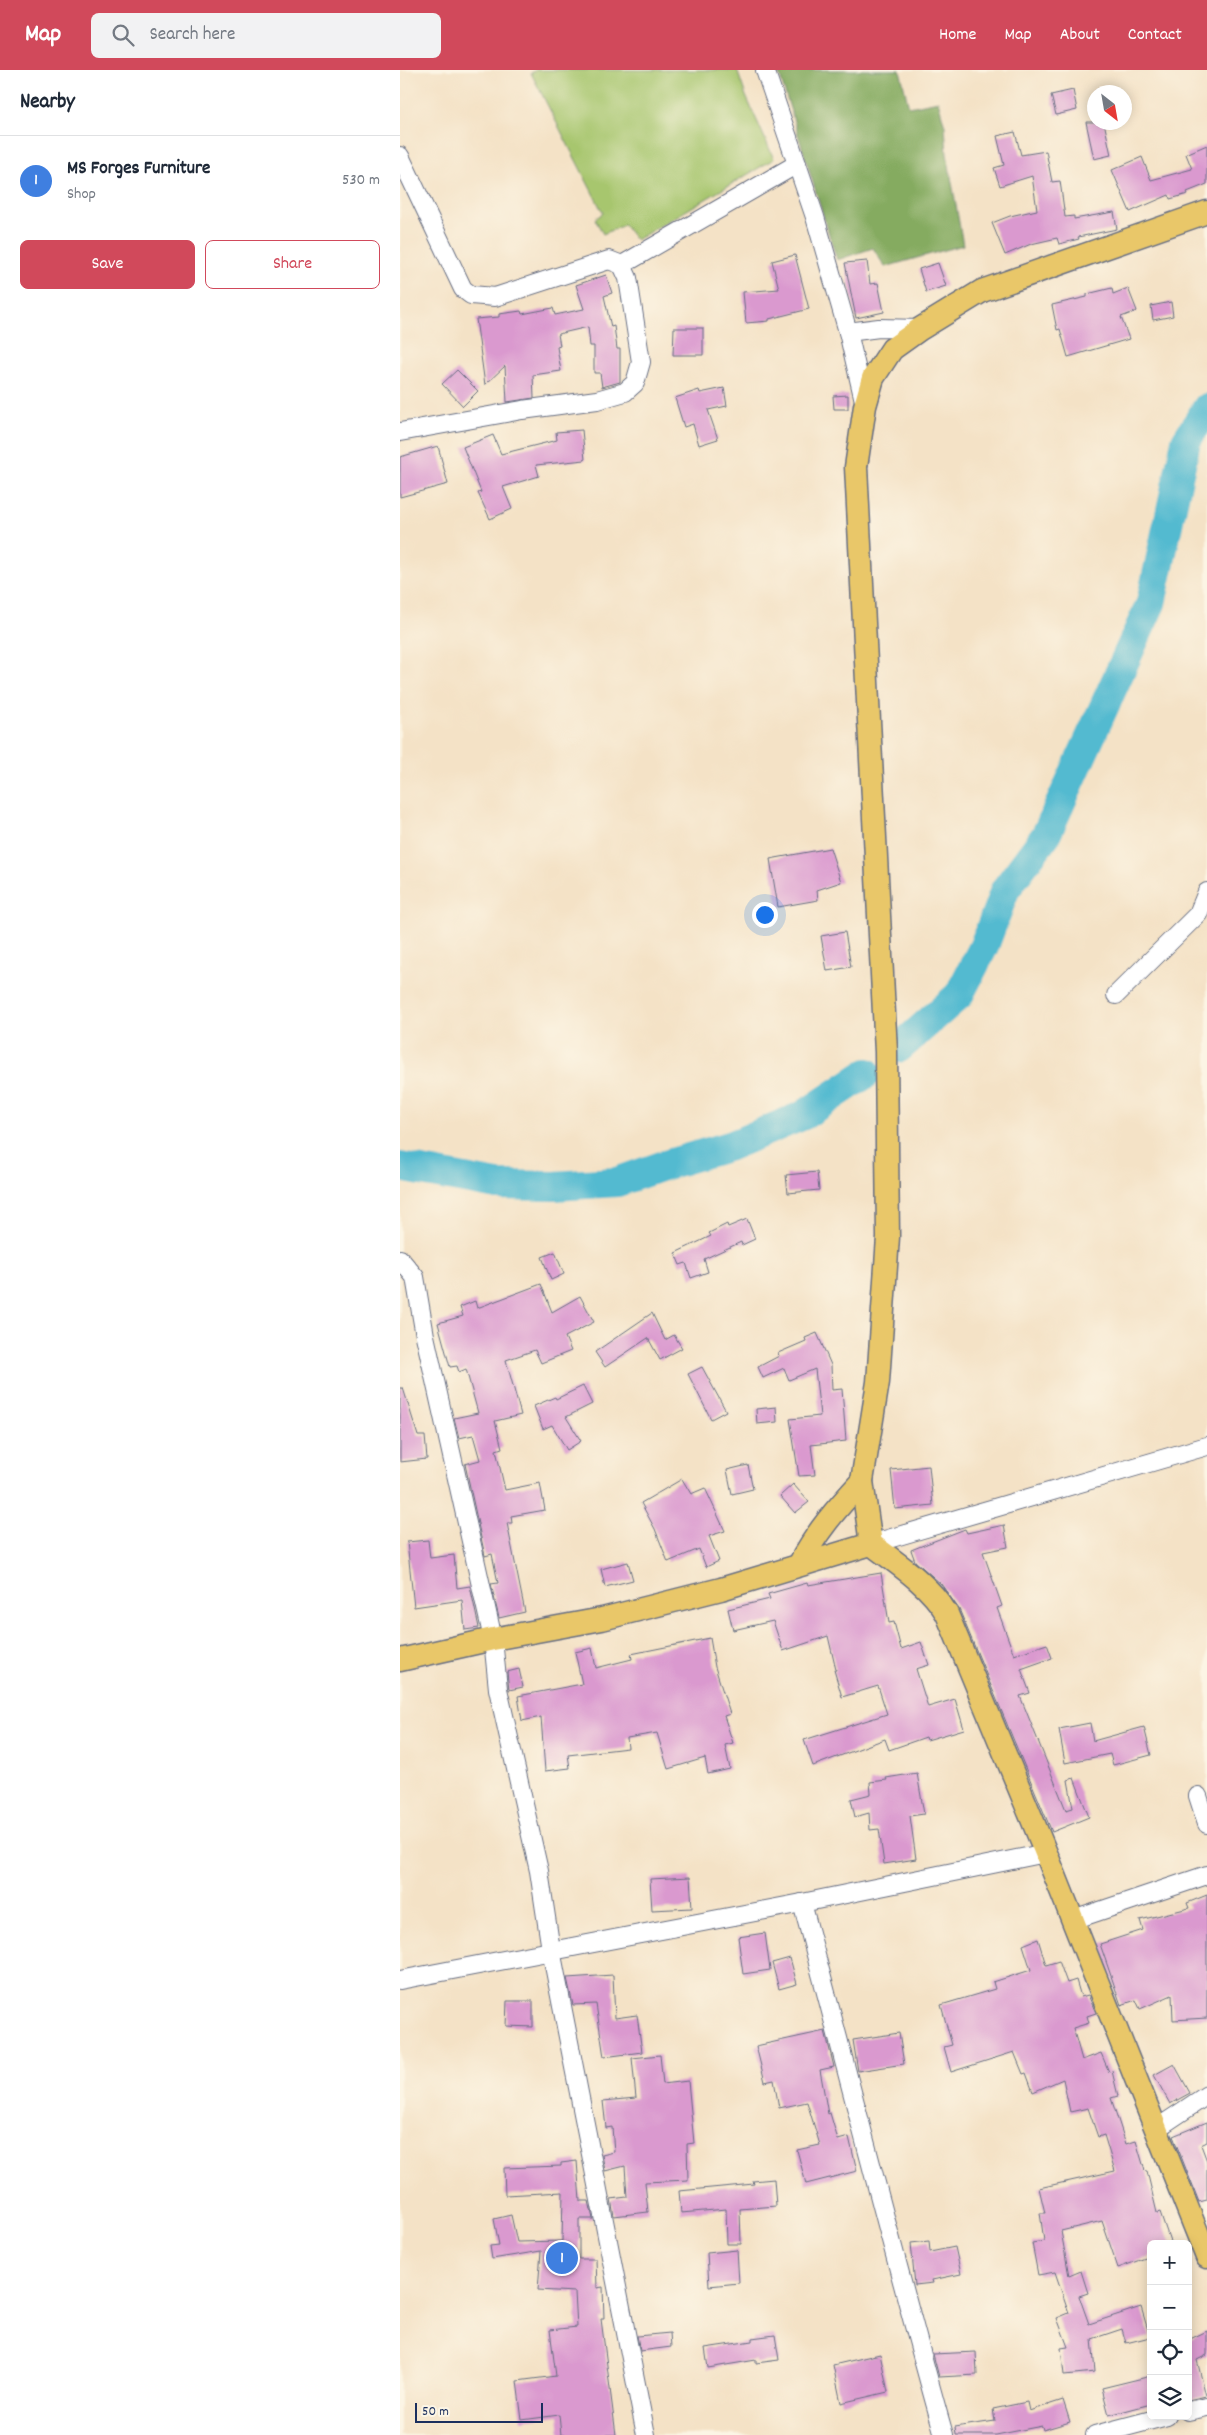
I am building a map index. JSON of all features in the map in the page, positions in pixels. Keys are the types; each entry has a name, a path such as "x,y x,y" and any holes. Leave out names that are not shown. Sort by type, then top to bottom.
{"main road":[{"path":"1207,212 982,291 920,329 892,349 873,378 865,406 856,467 886,1052 888,1237 878,1382 862,1480 871,1544 908,1571 942,1605 947,1614 1046,1853 1207,2257"},
{"path":"799,1565 812,1539 862,1480"},
{"path":"400,1660 493,1639 602,1619 721,1589 871,1544"}],"street":[{"path":"765,70 816,217 848,332 865,406"},
{"path":"400,156 463,289 471,295 495,297 608,260 622,265 628,278 641,362 635,383 625,392 597,400 522,410 400,432"},
{"path":"622,265 797,164"},
{"path":"848,332 879,328 920,329"},
{"path":"1116,995 1202,914 1207,892"},
{"path":"400,1259 415,1278 425,1336 493,1639 498,1689 539,1871 551,1950 646,2435"},
{"path":"871,1544 1207,1446"},
{"path":"1198,1796 1207,1824"},
{"path":"400,1980 802,1903 1046,1853"},
{"path":"1073,1920 1207,1874"},
{"path":"802,1903 859,2112 900,2276 944,2435"},
{"path":"1156,2129 1207,2096"},
{"path":"1192,2410 1207,2407"},
{"path":"1094,2435 1152,2420"}],"green space":[{"path":"536,70 737,70 746,96 774,159 636,240 624,225 603,234 595,219 603,213 531,73"},
{"path":"778,70 900,70 909,107 938,101 945,126 947,154 963,245 885,267 873,248 837,260"}],"building":[{"path":"1073,90 1077,110 1056,115 1051,95"},
{"path":"1088,130 1106,130 1111,155 1094,159"},
{"path":"1015,132 1021,155 1046,151 1052,182 1060,181 1065,217 1074,216 1074,219 1114,212 1117,229 1078,237 1079,239 1059,244 1057,238 1031,244 1005,255 992,223 1010,216 1037,210 1032,176 1000,186 994,168 1004,165 997,136"},
{"path":"1207,145 1207,184 1187,192 1188,194 1170,199 1169,195 1130,212 1112,170 1142,157 1151,180 1192,169 1186,154"},
{"path":"795,255 809,309 769,319 769,321 746,323 743,292 779,289 772,261"},
{"path":"867,261 870,284 878,283 884,312 856,318 845,263"},
{"path":"938,263 946,286 926,292 919,269"},
{"path":"606,275 612,293 604,296 611,327 614,326 617,349 620,349 620,382 602,387 600,373 594,373 594,346 590,346 588,327 558,334 560,346 557,347 561,371 533,375 534,398 507,402 505,366 485,385 476,319 499,317 499,314 521,311 522,314 553,308 555,315 584,309 576,285"},
{"path":"1112,288 1113,294 1128,288 1137,311 1121,317 1129,339 1068,357 1060,329 1057,330 1052,305 1087,297 1087,294"},
{"path":"1171,302 1173,316 1153,320 1151,306"},
{"path":"674,328 703,328 703,355 673,355"},
{"path":"457,370 478,391 463,406 442,384"},
{"path":"724,388 727,406 708,410 718,439 699,445 693,424 684,427 675,398 699,390 700,393"},
{"path":"848,395 848,409 834,409 833,396"},
{"path":"582,430 585,460 536,465 539,476 503,487 512,509 490,519 478,493 481,492 463,447 493,435 501,454 557,440 556,432"},
{"path":"438,446 448,484 400,497 400,457"},
{"path":"830,848 841,882 817,890 818,900 778,907 770,859"},
{"path":"845,932 851,967 827,971 821,936"},
{"path":"817,1172 819,1190 788,1193 786,1175"},
{"path":"747,1219 755,1239 742,1245 741,1242 704,1259 708,1272 691,1278 686,1263 680,1265 675,1253 711,1236 709,1233 727,1224 728,1227"},
{"path":"555,1252 564,1274 551,1280 542,1257"},
{"path":"541,1284 552,1312 580,1296 594,1322 565,1337 571,1351 541,1363 535,1350 506,1360 521,1415 495,1421 502,1448 496,1450 505,1490 540,1483 545,1510 511,1516 512,1523 507,1523 525,1612 499,1618 491,1584 498,1583 492,1554 485,1556 465,1464 480,1460 473,1435 459,1438 454,1418 478,1413 466,1369 459,1372 457,1366 450,1367 438,1323 463,1316 460,1307 475,1301 477,1308"},
{"path":"652,1313 665,1340 674,1335 682,1348 660,1360 648,1338 605,1367 595,1352"},
{"path":"817,1333 831,1365 832,1390 842,1389 846,1441 811,1445 815,1475 799,1476 790,1419 820,1416 815,1369 789,1380 784,1368 763,1378 758,1367 779,1356 778,1353 806,1341 805,1338"},
{"path":"702,1367 726,1411 711,1419 688,1374"},
{"path":"583,1386 592,1404 566,1417 581,1441 567,1450 552,1425 543,1429 534,1406 555,1397 556,1399"},
{"path":"400,1388 403,1388 418,1436 425,1436 427,1459 400,1462"},
{"path":"776,1407 777,1422 757,1424 756,1409"},
{"path":"748,1465 753,1489 732,1494 727,1470"},
{"path":"929,1466 933,1505 895,1509 891,1470"},
{"path":"682,1479 691,1494 705,1488 725,1531 709,1536 719,1561 706,1567 699,1549 668,1562 655,1529 641,1503"},
{"path":"793,1484 809,1502 795,1513 780,1496"},
{"path":"1004,1525 1008,1547 983,1552 1002,1606 997,1608 1014,1655 1047,1644 1052,1658 1021,1669 1030,1693 1020,1696 1066,1810 1073,1808 1068,1780 1074,1778 1089,1817 1052,1832 959,1609 941,1584 915,1561 911,1550 965,1529 967,1533"},
{"path":"428,1540 430,1558 454,1555 457,1588 470,1586 479,1628 465,1630 462,1600 414,1607 407,1542"},
{"path":"628,1562 633,1580 605,1587 601,1569"},
{"path":"881,1573 889,1623 894,1622 901,1649 921,1642 929,1665 916,1669 928,1707 955,1699 964,1729 927,1740 926,1737 889,1750 885,1739 813,1766 804,1740 887,1714 878,1686 842,1697 834,1670 836,1670 828,1636 783,1651 773,1621 733,1630 728,1609 770,1599 768,1594 807,1583 808,1585"},
{"path":"710,1638 715,1667 730,1714 724,1716 733,1743 725,1745 730,1769 708,1774 705,1758 668,1769 657,1733 627,1738 628,1748 568,1755 570,1768 545,1771 541,1717 522,1721 518,1696 582,1684 575,1652 592,1648 596,1668 632,1659 631,1654"},
{"path":"519,1669 523,1687 509,1690 507,1672"},
{"path":"1090,1723 1093,1741 1144,1727 1151,1755 1113,1765 1110,1754 1065,1763 1059,1729"},
{"path":"917,1773 924,1814 910,1816 916,1859 884,1864 879,1829 870,1830 869,1813 855,1817 851,1799 871,1794 870,1782"},
{"path":"690,1877 692,1908 652,1910 650,1879"},
{"path":"1207,1895 1207,2018 1173,2020 1172,1995 1140,2009 1136,2000 1121,2005 1100,1944 1143,1930 1140,1920 1189,1908 1187,1903"},
{"path":"765,1933 770,1970 743,1974 738,1937"},
{"path":"1038,1939 1046,1965 1059,1961 1067,1983 1076,1980 1081,1997 1088,1995 1096,2013 1087,2016 1089,2023 1073,2028 1082,2060 1101,2053 1109,2072 1112,2071 1118,2096 1111,2098 1126,2144 1136,2141 1145,2171 1147,2171 1157,2213 1160,2212 1170,2240 1147,2240 1147,2257 1118,2268 1102,2221 1061,2231 1069,2276 1081,2271 1088,2293 1079,2296 1089,2324 1141,2307 1147,2327 1147,2338 1126,2343 1122,2329 1092,2339 1095,2372 1064,2375 1061,2348 1068,2347 1057,2318 1069,2313 1055,2272 1038,2275 1032,2243 1044,2241 1040,2213 1045,2213 1039,2188 1115,2171 1104,2135 1098,2137 1088,2108 1070,2112 1063,2079 1033,2092 1026,2073 1023,2074 1014,2052 951,2072 944,2047 952,2045 941,2005 995,1989 993,1982 1031,1970 1023,1945"},
{"path":"790,1958 797,1984 779,1989 772,1963"},
{"path":"613,1975 615,2018 637,2015 642,2052 604,2057 596,2004 573,2005 567,1978"},
{"path":"507,2001 533,2001 533,2027 506,2026"},
{"path":"825,2031 834,2067 820,2070 828,2114 830,2113 838,2140 849,2137 857,2171 806,2184 797,2150 820,2145 807,2102 779,2108 774,2080 765,2082 756,2046"},
{"path":"899,2033 904,2064 858,2071 853,2040"},
{"path":"660,2055 663,2084 688,2081 694,2143 687,2144 688,2180 645,2182 648,2212 614,2216 611,2199 627,2197 625,2166 605,2171 602,2155 614,2152 612,2127 606,2128 603,2101 636,2098 632,2058"},
{"path":"1174,2064 1190,2093 1170,2104 1154,2075"},
{"path":"1207,2122 1207,2142 1201,2145 1207,2161 1207,2200 1199,2202 1173,2136"},
{"path":"577,2161 580,2201 589,2201 593,2219 579,2219 579,2259 596,2259 597,2288 603,2287 604,2319 601,2319 616,2435 561,2435 559,2415 522,2420 517,2381 556,2376 550,2330 577,2327 575,2292 538,2290 541,2251 492,2259 490,2246 499,2245 494,2219 511,2215 517,2242 562,2241 563,2192 505,2195 504,2168 561,2166 561,2163"},
{"path":"774,2179 776,2206 740,2209 741,2244 727,2244 726,2209 681,2213 679,2191 754,2184 753,2181"},
{"path":"929,2241 930,2252 955,2247 961,2274 932,2280 933,2283 915,2285 911,2243"},
{"path":"737,2250 739,2283 709,2286 707,2253"},
{"path":"1207,2331 1207,2355 1197,2360 1206,2396 1192,2399 1192,2375 1192,2338"},
{"path":"670,2333 671,2347 640,2351 637,2336"},
{"path":"775,2335 779,2360 756,2363 756,2360 708,2368 705,2348 752,2341 752,2338"},
{"path":"976,2352 977,2375 939,2377 933,2354"},
{"path":"880,2354 888,2392 841,2403 833,2365"},
{"path":"1147,2377 1147,2405 1109,2415 1102,2388"},
{"path":"1063,2400 1070,2422 1043,2430 1042,2426 996,2435 956,2435 955,2427 995,2421 993,2409 1027,2402 1029,2411"}],"waterway":[{"path":"899,1048 959,995 984,946 1005,890 1046,835 1151,603 1186,441 1207,408"},
{"path":"400,1167 497,1185 554,1186 617,1182 662,1166 730,1146 804,1115 867,1073"}],"place":[{"name":"MS Forges Furniture","path":"562,2258"}]}
